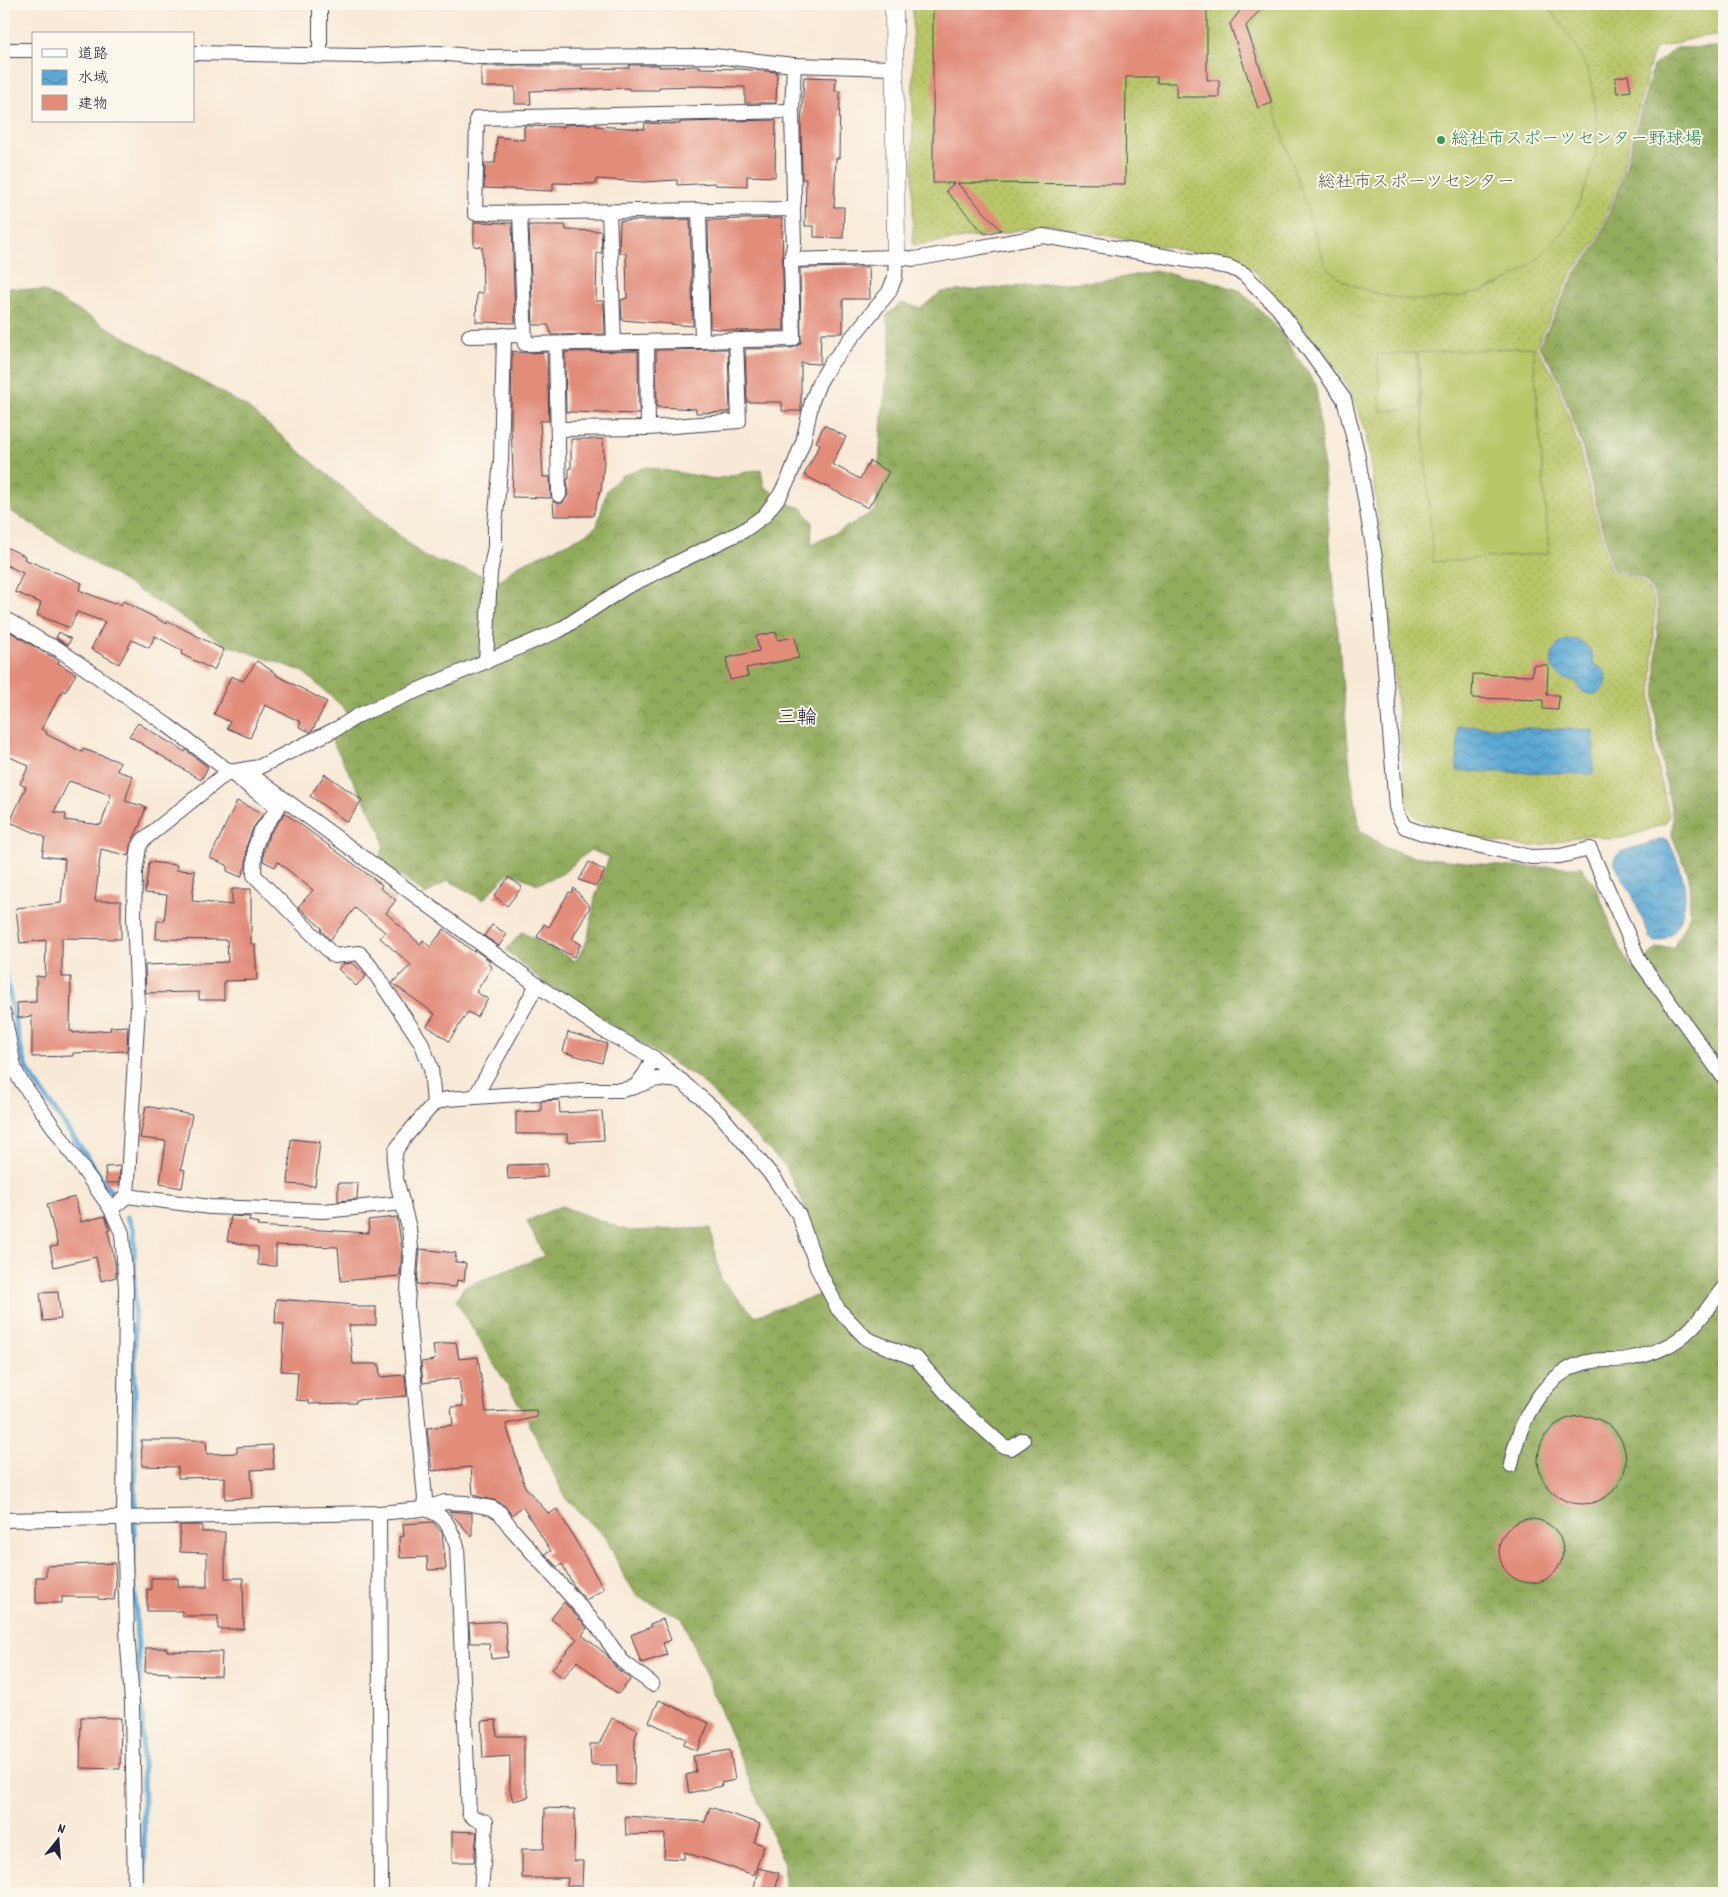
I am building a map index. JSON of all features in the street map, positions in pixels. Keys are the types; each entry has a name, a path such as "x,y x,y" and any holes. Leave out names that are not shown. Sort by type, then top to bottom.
{"street":[{"path":"320,4 320,56"},
{"path":"127,1196 138,1007 134,917 135,874 139,848 143,840 230,772 258,767 338,728 359,714 560,630 626,587 743,531 764,516 780,495 789,478 803,442 812,401 819,383 831,363 889,292 895,277 894,4"},
{"path":"4,50 32,50"},
{"path":"195,53 320,56 438,53 479,57 714,56 794,65 893,68"},
{"path":"520,213 525,344 793,338 791,260 794,245 792,111 794,65"},
{"path":"792,111 477,118 475,213 793,209"},
{"path":"699,211 702,341"},
{"path":"609,212 614,342"},
{"path":"791,260 896,257 915,259 1043,236 1229,268 1244,274 1278,308 1344,399 1357,452 1377,570 1396,806 1399,817 1406,827 1425,834 1531,857 1560,856 1590,850 1639,960 1724,1078"},
{"path":"486,662 490,572 496,548 495,524 502,460 504,335"},
{"path":"469,336 524,335"},
{"path":"558,429 648,428 739,421 736,340"},
{"path":"646,342 648,428"},
{"path":"556,344 559,495"},
{"path":"4,618 42,642 58,649 167,725 278,808 261,831 255,847 254,875 334,956 359,953 370,966 422,1042 430,1068 434,1103"},
{"path":"230,772 254,777 537,985 601,1029 654,1058 719,1113 774,1178 799,1215 817,1267 838,1309 868,1339 917,1359 955,1403 1003,1446 1011,1448 1023,1440"},
{"path":"475,1097 537,985"},
{"path":"4,1014 9,1067 19,1078 111,1209 122,1233 126,1288 131,1518 127,1630 132,1703 135,1893"},
{"path":"635,1086 646,1074 654,1058"},
{"path":"423,1509 425,1499 406,1304 411,1249 395,1170 396,1150 434,1103 447,1099 582,1090 622,1090 657,1079 682,1082"},
{"path":"111,1209 127,1196 210,1207 324,1210 403,1203"},
{"path":"1511,1464 1521,1432 1533,1406 1550,1383 1568,1368 1592,1361 1626,1359 1663,1348 1680,1339 1724,1287"},
{"path":"4,1520 379,1513 423,1509 445,1502 466,1503 492,1508 500,1512 511,1528 597,1626 622,1661 652,1684"},
{"path":"423,1509 432,1511 445,1520 457,1546 469,1813 474,1818 486,1822 481,1893"},
{"path":"379,1513 381,1893"}],"green space":[{"name":"総社市スポーツセンター","path":"913,4 1724,4 1724,36 1702,36 1654,49 1620,179 1595,244 1572,272 1536,347 1554,375 1578,444 1610,571 1633,577 1644,583 1655,605 1651,712 1655,754 1669,816 1665,823 1631,836 1617,839 1592,835 1541,845 1524,846 1453,831 1426,822 1418,818 1410,810 1406,800 1382,543 1365,427 1343,378 1252,268 1234,260 1046,224 998,234 913,245"},
{"name":"総社市スポーツセンター野球場","path":"1267,4 1546,5 1567,32 1584,62 1596,109 1597,143 1594,160 1583,194 1573,215 1546,251 1510,279 1467,295 1422,300 1402,299 1371,292 1342,280 1325,264 1248,28"},
{"path":"1724,47 1724,1893 784,1893 784,1863 682,1618 638,1597 624,1576 606,1538 566,1499 523,1411 456,1301 464,1287 544,1256 527,1221 561,1206 629,1231 710,1228 721,1280 755,1316 822,1294 801,1242 809,1215 786,1167 699,1079 544,983 506,950 522,932 576,961 588,938 595,898 609,857 590,850 562,874 538,884 509,872 483,900 448,880 426,895 379,860 384,845 381,832 330,737 354,724 344,708 302,671 225,644 4,507 4,287 44,291 247,407 425,557 500,581 517,566 581,537 597,526 607,490 621,476 646,467 716,479 761,469 764,486 788,504 802,508 812,522 811,545 876,510 882,417 891,345 886,316 901,303 921,308 941,292 1111,280 1154,271 1204,279 1241,291 1280,331 1316,385 1350,768 1360,830 1386,848 1412,856 1509,867 1581,867 1596,887 1619,947 1633,970 1657,948 1674,947 1690,914 1689,876 1672,836 1673,819 1660,753 1655,710 1658,605 1651,588 1642,579 1612,569 1581,442 1556,373 1539,346 1575,273 1597,245 1623,177 1653,66 1676,48"},
{"path":"1533,347 1549,553 1433,562 1418,353"},
{"path":"1416,353 1420,408 1381,411 1377,355"}],"water":[{"path":"1571,639 1588,647 1592,654 1593,664 1601,668 1605,673 1607,682 1600,692 1585,693 1576,681 1564,679 1553,669 1552,658 1554,650 1561,643"},
{"path":"1458,726 1594,730 1593,774 1457,771"},
{"path":"1663,839 1668,840 1681,871 1684,881 1685,902 1678,924 1672,934 1655,942 1650,938 1632,894 1615,865 1615,857 1620,852"}],"building":[{"path":"933,4 1207,4 1207,80 1219,80 1219,97 1176,97 1176,83 1157,83 1157,77 1126,77 1125,184 957,183 1001,230 985,234 946,191 954,183 933,183"},
{"path":"1245,4 1265,4 1246,26 1272,103 1258,108 1230,24"},
{"path":"629,65 659,65 659,67 700,66 700,68 777,72 776,103 745,103 745,87 701,86 659,87 659,90 629,90 629,88 530,91 531,104 515,104 515,87 481,87 481,66 582,66 582,69 629,68"},
{"path":"1628,75 1631,91 1617,93 1615,78"},
{"path":"804,77 836,78 835,91 840,91 839,158 836,158 834,207 844,207 843,238 814,237 814,226 805,226 806,179 802,179 801,126"},
{"path":"776,120 775,177 747,176 747,186 715,185 715,183 677,185 677,180 643,182 596,179 596,184 553,183 553,191 484,188 485,163 495,163 497,137 524,140 524,126 564,127 564,125 596,124 596,126 644,129 645,123 680,124 680,122"},
{"path":"782,218 784,330 740,331 710,328 708,220"},
{"path":"690,219 693,326 622,320 621,300 627,298 626,253 619,253 620,221"},
{"path":"474,222 512,223 515,323 476,322 477,293 483,293 482,247 474,246"},
{"path":"529,225 565,225 566,230 601,231 602,253 597,253 596,301 604,301 605,334 552,335 548,325 533,325"},
{"path":"869,267 870,299 843,299 843,333 821,333 820,364 801,363 801,411 782,411 782,402 747,402 745,349 793,348 801,343 800,268"},
{"path":"728,349 730,412 696,413 696,409 657,407 656,350"},
{"path":"512,351 525,353 547,352 549,421 540,421 543,477 550,477 551,498 512,497"},
{"path":"638,351 639,414 566,412 565,352"},
{"path":"824,425 846,437 832,464 860,479 870,461 889,472 868,508 804,475 820,444 816,442"},
{"path":"571,439 603,439 604,462 601,491 593,516 554,516 553,501 559,504 563,503 568,495 567,479 569,479 569,468 571,468"},
{"path":"4,546 25,556 24,559 82,583 79,590 114,604 115,602 121,605 123,601 167,624 168,621 224,650 214,670 181,654 183,651 155,636 149,648 132,640 119,664 91,649 105,622 77,612 70,628 37,615 41,603 15,592 23,573 4,564"},
{"path":"4,628 54,657 59,661 58,663 76,674 65,692 63,690 41,729 47,732 46,734 82,752 83,749 120,762 117,771 133,776 125,801 146,807 130,845 129,856 101,849 95,901 121,901 121,939 62,938 62,977 71,977 70,1031 73,1031 73,1033 111,1030 110,1027 128,1026 127,1051 73,1053 73,1056 32,1057 32,1016 18,1018 17,1003 36,1002 36,976 45,977 46,940 20,943 16,908 61,903 65,859 42,856 45,837 10,822 26,787 20,784 29,766 4,754","holes":["69,781 111,795 101,825 65,820 66,814 54,812"]},
{"path":"59,632 71,639 68,645 56,638"},
{"path":"776,632 778,640 795,637 799,658 746,668 748,676 730,680 726,658 759,651 756,636"},
{"path":"257,661 276,675 327,702 312,731 310,732 299,727 301,722 265,705 250,738 227,728 230,722 214,714 231,676 243,681"},
{"path":"1533,665 1548,665 1547,695 1559,695 1558,710 1543,709 1543,700 1472,698 1473,674 1532,676"},
{"path":"138,723 185,752 186,750 208,767 201,780 129,736"},
{"path":"325,774 362,800 347,822 310,796"},
{"path":"237,801 263,814 253,828 247,844 246,866 241,877 227,871 227,865 210,858"},
{"path":"285,813 382,885 380,888 396,900 386,913 420,944 423,940 430,947 444,929 474,952 475,950 490,961 488,964 492,967 476,992 488,999 477,1017 468,1012 449,1041 427,1026 435,1014 392,983 411,965 380,938 385,932 355,908 330,940 321,930 322,928 298,907 313,890 278,862 275,867 263,861 264,849 269,835"},
{"path":"149,862 177,865 176,870 195,871 192,901 232,905 232,889 251,889 251,944 255,944 257,980 224,981 224,1000 199,1000 199,992 146,993 145,965 228,962 227,940 156,939 157,921 164,921 167,895 145,893"},
{"path":"589,862 605,871 596,886 579,880"},
{"path":"509,877 522,887 507,906 494,896"},
{"path":"574,888 590,907 572,939 581,944 574,957 537,937 544,924 549,927 569,892 571,893"},
{"path":"492,925 507,934 499,946 484,936"},
{"path":"353,963 366,976 356,986 338,969 343,964"},
{"path":"568,1032 607,1044 602,1063 563,1052"},
{"path":"559,1100 560,1113 602,1111 604,1140 567,1142 567,1134 516,1134 516,1112 541,1111 541,1101"},
{"path":"146,1106 192,1115 181,1169 185,1170 182,1188 160,1184 166,1141 140,1138"},
{"path":"291,1139 320,1142 315,1186 288,1184"},
{"path":"547,1164 547,1177 508,1179 507,1165"},
{"path":"120,1166 119,1183 106,1183 105,1167"},
{"path":"338,1183 358,1183 357,1199 338,1201"},
{"path":"75,1197 81,1222 105,1216 110,1230 108,1231 116,1277 101,1281 96,1257 54,1267 50,1247 58,1246 47,1204"},
{"path":"231,1216 250,1217 249,1221 258,1223 257,1226 369,1233 368,1220 397,1217 402,1249 400,1276 341,1281 338,1247 276,1245 276,1266 258,1265 258,1247 227,1241"},
{"path":"420,1249 456,1253 455,1262 466,1263 464,1281 457,1280 456,1287 417,1284"},
{"path":"58,1292 61,1319 43,1321 40,1293"},
{"path":"276,1299 356,1305 356,1307 376,1307 376,1325 349,1325 353,1364 379,1364 380,1377 405,1375 407,1396 356,1400 356,1403 309,1404 309,1401 296,1400 298,1372 281,1371 284,1324 275,1323"},
{"path":"456,1342 459,1359 478,1357 486,1412 536,1410 537,1417 506,1424 525,1487 549,1514 557,1509 604,1589 586,1600 575,1588 562,1564 557,1567 545,1554 551,1551 522,1506 512,1515 505,1506 497,1501 473,1495 471,1467 432,1471 427,1428 453,1425 451,1407 463,1406 459,1378 423,1383 421,1362 435,1360 433,1345"},
{"path":"1582,1416 1599,1419 1613,1429 1623,1443 1626,1460 1623,1477 1613,1491 1599,1501 1582,1504 1565,1501 1551,1491 1541,1477 1538,1460 1541,1443 1551,1429 1565,1419"},
{"path":"141,1440 206,1440 207,1454 237,1453 237,1447 272,1445 274,1469 251,1470 253,1498 225,1499 225,1477 178,1478 178,1467 142,1466"},
{"path":"449,1511 472,1513 472,1537"},
{"path":"1525,1519 1537,1519 1554,1528 1561,1539 1563,1551 1561,1563 1554,1574 1537,1583 1525,1583 1513,1578 1504,1569 1499,1557 1499,1545 1504,1533 1513,1524"},
{"path":"433,1522 442,1533 446,1569 428,1570 427,1557 400,1558 399,1537 404,1536 403,1524"},
{"path":"180,1525 202,1525 202,1532 225,1532 225,1578 243,1578 244,1629 218,1629 218,1616 182,1616 182,1611 147,1611 147,1589 151,1590 151,1578 178,1578 178,1587 207,1587 207,1553 180,1552"},
{"path":"115,1563 116,1585 114,1600 98,1599 98,1597 62,1597 62,1603 36,1603 36,1577 46,1577 46,1566"},
{"path":"564,1602 587,1628 582,1635 607,1655 616,1668 631,1679 618,1694 577,1661 563,1678 552,1669 577,1639 551,1619"},
{"path":"663,1619 671,1640 663,1643 667,1655 641,1663 631,1635 651,1627 650,1624"},
{"path":"505,1621 508,1657 491,1659 489,1643 470,1643 469,1623"},
{"path":"146,1648 167,1648 167,1651 222,1652 221,1676 169,1675 169,1673 145,1672"},
{"path":"659,1700 709,1723 697,1751 683,1745 686,1739 649,1722"},
{"path":"81,1717 121,1718 120,1769 80,1768"},
{"path":"612,1718 638,1730 635,1738 634,1785 617,1784 617,1765 591,1765 590,1744 599,1744"},
{"path":"496,1720 497,1736 524,1736 524,1780 529,1797 513,1801 510,1790 510,1756 483,1758 481,1721"},
{"path":"730,1750 735,1780 721,1783 722,1786 689,1793 686,1775 696,1772 693,1756"},
{"path":"710,1807 760,1824 754,1842 764,1845 754,1875 684,1852 684,1859 664,1858 665,1834 626,1835 625,1816 705,1822"},
{"path":"545,1808 575,1809 574,1861 583,1861 582,1886 567,1886 568,1878 522,1878 522,1849 544,1849"},
{"path":"452,1831 477,1832 474,1862 452,1862"},
{"path":"758,1868 779,1873 775,1893 753,1893"}],"waterway":[{"path":"4,969 22,1054 28,1071 111,1192"},
{"path":"127,1217 134,1230 135,1508 133,1566 142,1718 145,1893"}],"place":[{"name":"総社市スポーツセンター野球場","path":"1441,140"}],"district":[{"name":"三輪","path":"797,719"}]}
